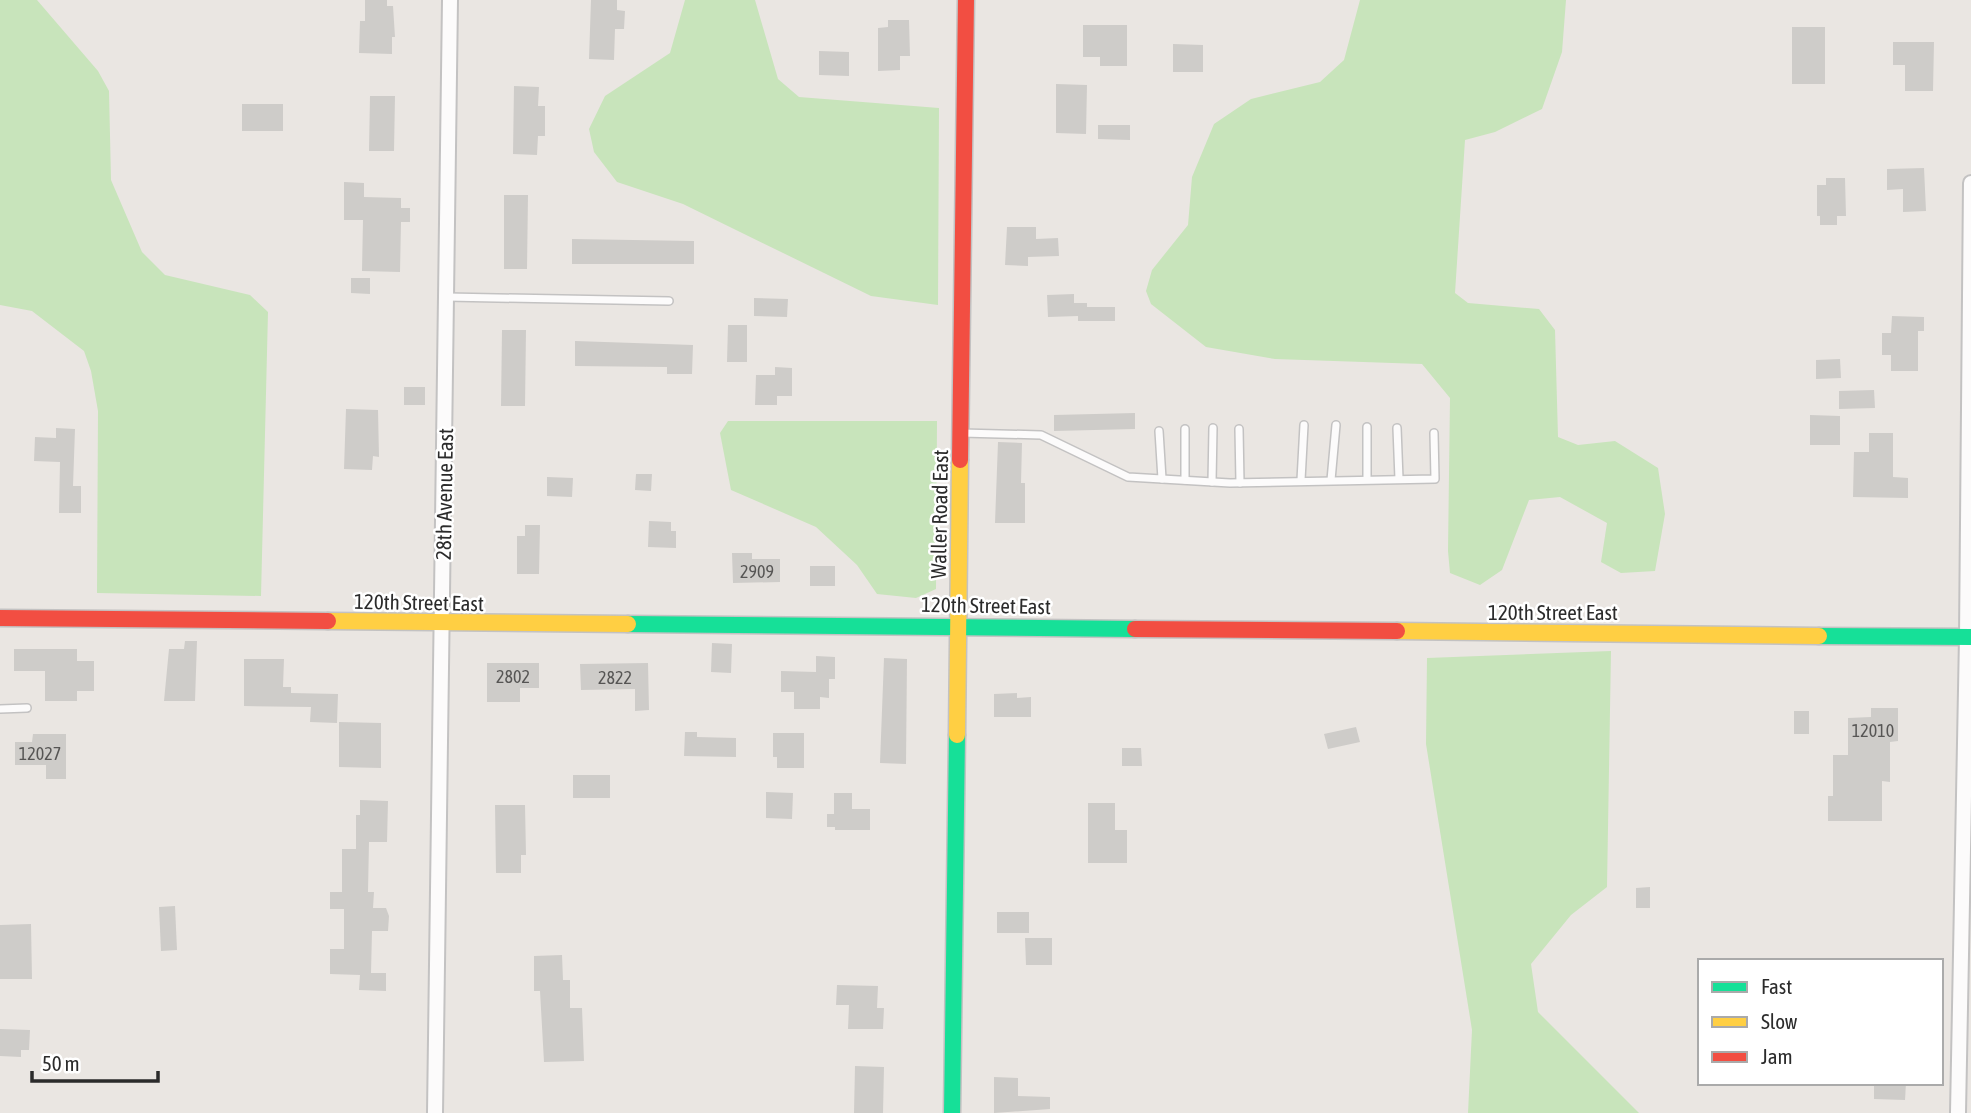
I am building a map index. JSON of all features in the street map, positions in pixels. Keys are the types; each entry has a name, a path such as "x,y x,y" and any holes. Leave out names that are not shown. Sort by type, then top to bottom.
{"street":[{"name":"28th Avenue East","path":"435,1113 450,0"},
{"name":"Waller Road East","path":"952,1113 966,0"},
{"path":"1958,1113 1969,637 1971,183"},
{"name":"120th Street East","path":"0,618 1969,637"}],"lane":[{"path":"447,297 669,301"},
{"path":"1301,480 1304,425"},
{"path":"1331,480 1336,425"},
{"path":"1367,427 1367,480"},
{"path":"1212,482 1213,428"},
{"path":"1397,428 1399,480"},
{"path":"1185,429 1185,480"},
{"path":"1239,429 1240,482"},
{"path":"1159,431 1162,479"},
{"path":"961,433 1041,435 1128,477 1212,482 1435,479 1434,433"},
{"path":"0,709 27,708"}],"green space":[{"path":"0,0 37,0 98,71 109,91 111,180 142,252 165,275 250,295 268,312 261,596 97,593 98,411 91,371 84,351 32,311 0,305"},
{"path":"685,0 755,0 778,79 799,97 939,108 938,305 871,296 683,204 617,182 594,152 589,129 605,96 670,53"},
{"path":"1360,0 1566,0 1562,52 1542,109 1495,132 1465,140 1455,293 1468,303 1539,309 1555,330 1558,437 1578,445 1615,441 1658,468 1665,514 1655,571 1621,573 1601,562 1607,523 1560,497 1529,500 1502,570 1480,585 1450,573 1450,398 1422,364 1275,359 1206,347 1151,304 1146,291 1152,270 1188,225 1192,177 1214,124 1251,99 1320,82 1344,60"},
{"path":"728,421 937,421 936,589 916,598 877,594 857,565 816,527 731,490 720,433"},
{"path":"1611,651 1607,887 1571,915 1531,964 1538,1012 1639,1113 1468,1113 1472,1030 1426,744 1427,658"}],"building":[{"path":"365,0 387,0 387,6 393,6 395,37 392,37 392,54 359,53 360,21 365,21"},
{"path":"591,0 617,0 617,10 625,11 624,29 615,29 614,60 589,59"},
{"path":"888,20 909,20 910,56 900,56 900,70 878,71 878,28 888,27"},
{"path":"1083,25 1127,25 1127,66 1100,66 1100,57 1083,57"},
{"path":"1792,27 1825,27 1825,84 1792,84"},
{"path":"1893,42 1934,42 1933,91 1905,91 1905,65 1893,65"},
{"path":"1173,44 1203,45 1203,72 1173,72"},
{"path":"819,51 849,52 849,76 819,75"},
{"path":"1056,84 1087,85 1086,134 1056,133"},
{"path":"514,86 539,87 538,106 545,106 545,136 538,136 537,155 513,154"},
{"path":"370,96 395,96 394,151 369,151"},
{"path":"242,104 283,104 283,131 242,131"},
{"path":"1098,125 1130,125 1130,140 1098,139"},
{"path":"1924,168 1926,211 1903,212 1903,189 1887,190 1887,169"},
{"path":"1826,178 1845,178 1846,216 1837,216 1837,225 1820,225 1820,216 1817,216 1817,185 1826,185"},
{"path":"344,182 364,183 364,197 401,198 401,208 410,208 410,222 401,222 400,272 362,271 363,220 344,220"},
{"path":"504,195 528,195 527,269 504,269"},
{"path":"1007,227 1036,227 1036,239 1058,238 1059,256 1028,257 1028,266 1005,265"},
{"path":"572,239 694,241 694,264 572,264"},
{"path":"351,278 370,278 370,294 351,293"},
{"path":"1074,294 1074,303 1087,303 1087,307 1115,307 1115,321 1078,321 1078,316 1048,317 1047,295"},
{"path":"754,298 788,299 787,317 754,316"},
{"path":"1892,316 1924,317 1924,331 1918,331 1918,371 1891,371 1891,355 1882,355 1882,333 1891,333"},
{"path":"728,325 747,325 747,362 727,362"},
{"path":"502,330 526,330 525,406 501,406"},
{"path":"575,341 693,345 692,374 667,374 667,367 575,366"},
{"path":"1840,359 1841,378 1816,379 1816,360"},
{"path":"775,367 792,368 792,396 777,396 777,405 755,405 756,375 775,375"},
{"path":"404,387 425,387 425,405 404,405"},
{"path":"1874,390 1875,408 1839,409 1839,391"},
{"path":"346,409 378,410 379,457 373,456 372,470 344,469"},
{"path":"1135,413 1135,429 1054,431 1054,415"},
{"path":"1810,415 1840,416 1840,445 1810,445"},
{"path":"56,428 75,429 73,486 81,486 81,513 59,513 60,462 34,461 35,437 56,438"},
{"path":"1869,433 1893,433 1893,477 1908,478 1908,498 1853,497 1854,452 1869,452"},
{"path":"998,442 1022,443 1021,483 1025,483 1025,523 995,523"},
{"path":"636,474 652,474 651,491 635,490"},
{"path":"547,477 573,478 572,497 547,496"},
{"path":"649,521 671,522 671,531 676,531 676,548 648,547"},
{"path":"525,525 540,525 539,574 517,574 517,536 525,536"},
{"path":"732,553 752,553 752,559 780,559 780,582 733,583"},
{"path":"810,566 835,566 835,586 810,586"},
{"path":"185,641 197,641 195,701 164,701 169,649 184,649"},
{"path":"712,643 732,644 731,673 711,672"},
{"path":"14,649 77,649 77,661 94,661 94,691 77,691 77,701 45,701 45,671 14,671"},
{"path":"816,656 835,657 835,679 829,679 829,698 820,697 820,709 794,709 794,692 781,692 781,671 816,672"},
{"path":"884,658 907,659 906,764 880,763"},
{"path":"244,659 284,659 283,687 291,687 291,693 338,694 337,723 310,722 311,707 244,706"},
{"path":"487,663 539,663 539,688 520,688 520,702 487,702"},
{"path":"648,663 649,710 635,711 635,689 581,690 580,664"},
{"path":"1017,693 1017,698 1031,697 1031,717 994,717 994,694"},
{"path":"1871,708 1898,708 1898,741 1890,742 1890,782 1882,781 1882,821 1828,821 1828,796 1833,796 1833,755 1848,755 1848,718 1871,717"},
{"path":"1794,711 1809,711 1809,734 1794,734"},
{"path":"339,722 381,723 381,768 339,767"},
{"path":"1356,727 1360,742 1328,749 1324,734"},
{"path":"685,732 697,732 697,737 736,738 736,757 684,756"},
{"path":"773,733 804,733 804,768 777,768 777,757 773,757"},
{"path":"33,734 66,734 66,779 46,779 46,765 15,765 15,742 32,742"},
{"path":"1122,748 1141,748 1142,766 1122,766"},
{"path":"573,775 610,775 610,798 573,798"},
{"path":"766,792 793,793 792,819 766,818"},
{"path":"834,793 852,793 852,809 870,809 870,830 835,830 835,827 827,827 827,814 834,814"},
{"path":"360,800 388,801 387,842 369,842 368,892 374,892 373,908 386,908 389,916 388,931 372,931 371,973 386,973 386,991 359,990 360,975 330,974 330,949 344,949 344,909 330,909 330,892 342,892 342,849 356,849 356,815 360,815"},
{"path":"1088,803 1115,803 1115,830 1127,830 1127,863 1088,863"},
{"path":"495,805 525,805 526,855 521,855 521,873 496,873"},
{"path":"1650,887 1650,908 1636,908 1636,888"},
{"path":"175,906 177,950 161,951 159,907"},
{"path":"997,912 1029,912 1029,933 997,933"},
{"path":"31,924 32,979 0,979 0,925"},
{"path":"1025,938 1052,938 1052,965 1026,965"},
{"path":"562,955 563,980 570,980 570,1008 582,1008 584,1061 544,1062 540,991 534,991 534,956"},
{"path":"837,985 878,986 877,1008 884,1008 883,1029 848,1029 849,1005 836,1005"},
{"path":"0,1029 30,1030 29,1050 21,1050 21,1057 0,1056"},
{"path":"855,1066 884,1067 883,1113 854,1113"},
{"path":"994,1077 1018,1078 1018,1096 1050,1097 1050,1109 994,1113"},
{"path":"1874,1085 1906,1085 1905,1100 1874,1099"}],"traffic: fast":[{"path":"628,624 1135,629"},
{"path":"1819,636 1971,637"},
{"path":"952,1113 957,735"}],"traffic: slow":[{"path":"957,735 960,460"},
{"path":"328,621 628,624"},
{"path":"1397,631 1819,636"}],"traffic: jam":[{"path":"960,460 966,0"},
{"path":"0,618 328,621"},
{"path":"1135,629 1397,631"}]}
